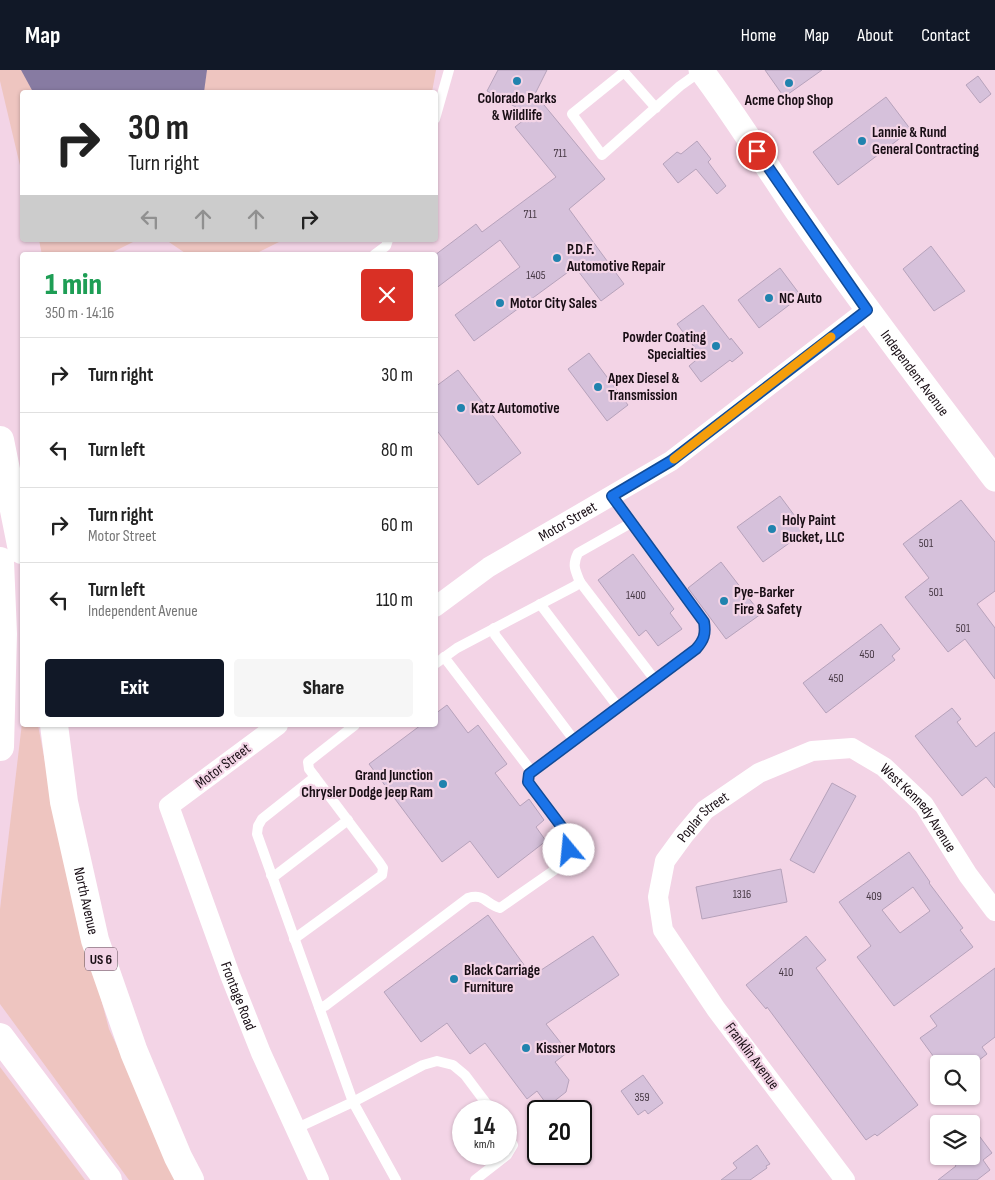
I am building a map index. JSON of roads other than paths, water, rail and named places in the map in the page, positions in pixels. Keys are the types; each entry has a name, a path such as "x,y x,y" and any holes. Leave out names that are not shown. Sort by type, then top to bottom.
{"main road":[{"path":"0,440 20,540"},
{"path":"0,561 3,643 0,747"},
{"name":"North Avenue","path":"54,727 64,802 95,940 134,1052 178,1157 190,1180"},
{"path":"0,1037 108,1180"}],"street":[{"name":"Independent Avenue","path":"701,70 867,310 995,479"},
{"name":"Motor Street","path":"438,605 489,567 671,461 867,310"},
{"name":"Motor Street","path":"169,806 275,727"},
{"name":"West Kennedy Avenue","path":"812,751 852,748 884,767 924,805 968,875 995,911"},
{"name":"Poplar Street","path":"663,930 658,897 665,861 684,834 705,810 758,772 812,751"},
{"name":"Frontage Road","path":"169,806 230,975 261,1053 319,1180"},
{"name":"Franklin Avenue","path":"663,930 716,1009 845,1180"}],"lane":[{"path":"438,109 449,70"},
{"path":"656,108 624,72 572,114 602,155 656,108 680,86 701,70"},
{"path":"378,252 386,246 387,242"},
{"path":"319,1007 325,1006 468,898 476,896 483,898 493,906 500,908 553,870 566,857 569,850 569,838 528,782 528,778 532,772 696,649 703,640 704,622 612,496"},
{"path":"631,523 578,552 574,560 575,571 580,582 655,680"},
{"path":"438,662 457,648 580,582"},
{"path":"540,604 618,707"},
{"path":"494,628 495,636 574,740"},
{"path":"444,657 532,772"},
{"path":"294,939 382,875 383,868 309,769 308,762 352,727"},
{"path":"315,777 262,818 257,834 353,1102 396,1180"},
{"path":"271,875 276,875 348,820"},
{"path":"295,1129 353,1102 423,1065 436,1061 453,1065 465,1075 484,1100"},
{"path":"475,1180 494,1165"}],"place":[{"name":"Colorado Parks & Wildlife","path":"517,81"},
{"name":"Acme Chop Shop","path":"789,83"},
{"name":"Lannie & Rund General Contracting","path":"862,141"},
{"name":"P.D.F. Automotive Repair","path":"557,258"},
{"name":"NC Auto","path":"769,298"},
{"name":"Motor City Sales","path":"500,303"},
{"name":"Powder Coating Specialties","path":"716,346"},
{"name":"Apex Diesel & Transmission","path":"598,387"},
{"name":"Katz Automotive","path":"461,408"},
{"name":"Holy Paint Bucket, LLC","path":"772,529"},
{"name":"Pye-Barker Fire & Safety","path":"724,601"},
{"name":"Grand Junction Chrysler Dodge Jeep Ram","path":"443,784"},
{"name":"Black Carriage Furniture","path":"454,979"},
{"name":"Kissner Motors","path":"526,1048"}]}
